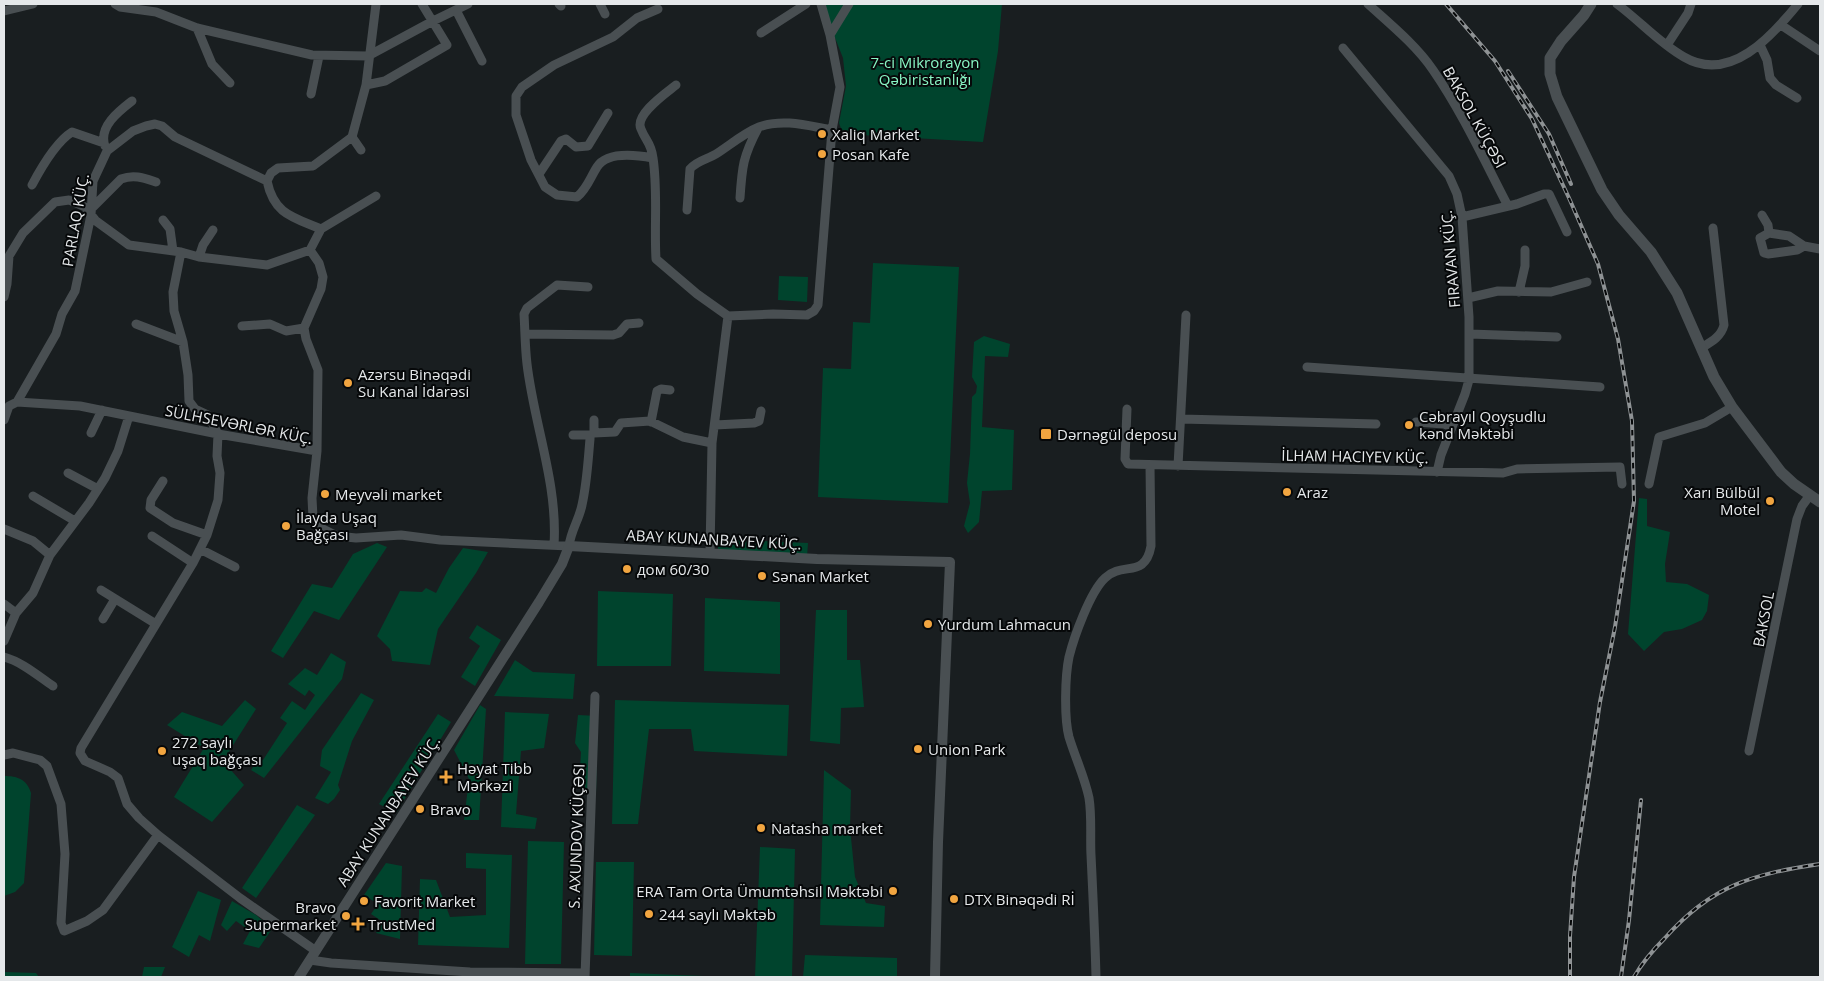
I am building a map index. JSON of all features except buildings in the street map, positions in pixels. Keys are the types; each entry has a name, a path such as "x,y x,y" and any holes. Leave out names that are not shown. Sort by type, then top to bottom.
{"main road":[{"path":"1591,4 1553,51 1550,65 1554,87 1602,190 1618,215 1651,252 1667,276 1714,377 1732,407 1781,472 1820,502"}],"street":[{"path":"4,11 33,4"},
{"path":"115,4 120,7 156,8 197,28 319,56 368,56 468,4"},
{"path":"321,229 286,214 275,204 269,192 267,181 278,168 313,166 352,137 366,85 368,56 376,4"},
{"path":"366,85 385,81 448,45 422,4"},
{"path":"600,4 605,14"},
{"path":"761,33 806,4"},
{"path":"676,84 648,108 640,119 640,127 652,146 655,172 654,231 656,259 697,294 728,316 807,315 814,311 818,305 832,130 840,87 830,35 821,4"},
{"path":"830,35 849,4"},
{"name":"BAKSOL KÜÇƏSI","path":"1368,4 1402,35 1432,68 1459,112 1508,206"},
{"path":"1617,4 1685,58 1712,65 1730,62 1760,45 1781,25 1794,5"},
{"path":"1667,45 1688,13 1690,4"},
{"path":"653,158 614,156 598,165 584,191 577,197 557,195 545,187 531,160 516,115 516,96 522,87 554,65 613,37 637,18 658,9"},
{"path":"456,10 482,61"},
{"path":"1781,25 1820,51"},
{"path":"197,28 212,64 230,83"},
{"path":"1760,45 1767,60 1770,78 1776,85 1797,98"},
{"name":"FIRAVAN KÜÇ.","path":"1342,48 1449,176 1457,194 1462,217 1468,298 1470,334 1468,380 1441,455 1437,472"},
{"path":"311,94 319,56"},
{"path":"32,185 41,169 65,137 72,132 106,147 105,135 114,115 132,102"},
{"path":"539,174 561,142 566,139 576,148 588,146 608,113"},
{"path":"686,210 690,169 693,164 710,158 758,128 769,124 797,123 832,130"},
{"name":"PARLAQ KÜÇ.","path":"4,420 10,405 56,334 62,314 75,292 92,212 93,181 106,147 133,131 155,124 162,126 175,137 267,181"},
{"path":"740,198 742,164 758,128"},
{"path":"352,137 361,150"},
{"path":"92,212 125,178 141,177 156,182"},
{"path":"1462,217 1549,194 1567,232"},
{"path":"4,297 9,256 23,233 55,202 69,200 84,207 92,212 96,221 129,245 199,257 267,265 310,250 321,229 376,196"},
{"path":"1762,215 1768,226 1769,233"},
{"path":"163,220 170,230 177,252 172,292 174,311 183,342 188,375 189,402 194,409 208,415 218,434 217,456 220,473 218,500 207,534 193,563 81,748 80,753 85,761 110,772 118,778 127,804 158,835 313,955 331,963 470,972 585,975"},
{"path":"1701,348 1714,341 1723,332 1724,325 1713,228"},
{"path":"199,257 203,245 213,230"},
{"path":"1804,246 1798,250 1768,254 1764,252 1760,238 1769,233 1789,236 1804,246 1820,249"},
{"path":"310,250 319,264 323,277 321,289 304,328 306,339 318,370 317,451"},
{"path":"1519,292 1525,266 1525,250"},
{"path":"1468,298 1492,292 1551,292 1587,282"},
{"path":"554,545 555,522 552,493 527,364 524,314 527,308 556,285 588,288"},
{"path":"1178,466 1186,315"},
{"path":"710,553 712,443 728,316"},
{"path":"525,334 613,335 619,333 627,324 639,322"},
{"path":"136,324 183,342"},
{"path":"242,326 270,324 286,331 304,328"},
{"path":"1470,334 1558,337"},
{"path":"1307,367 1468,380 1600,387"},
{"path":"651,422 657,391 661,388 670,390"},
{"name":"SÜLHSEVƏRLƏR KÜÇ.","path":"10,405 80,406 218,434 317,451 312,498 313,518 319,527 337,536 356,538 401,535 440,540 570,546"},
{"path":"1649,484 1659,437 1705,423 1732,407"},
{"path":"1128,409 1124,459 1128,464 1503,473 1517,468 1620,467 1622,484"},
{"path":"91,433 102,410"},
{"path":"714,425 754,423 759,421 761,411"},
{"path":"4,641 16,613 33,593 50,555 98,489 118,451 129,416"},
{"path":"1181,419 1376,424"},
{"path":"570,546 570,535 582,507 594,420"},
{"path":"573,434 615,432 622,423 651,422 683,437 712,443"},
{"path":"1416,422 1444,424 1452,427"},
{"path":"1096,977 1089,798 1068,734 1067,679 1069,657 1083,616 1105,578 1113,573 1142,564 1148,558 1151,546 1150,465"},
{"path":"68,473 98,489"},
{"path":"163,481 150,500 150,508 173,523 207,534"},
{"name":"BAKSOL","path":"1750,751 1797,519 1799,511 1810,495"},
{"path":"33,496 75,521"},
{"path":"4,529 33,541 50,555"},
{"path":"152,536 193,563"},
{"name":"ABAY KUNANBAYEV KÜÇ.","path":"299,977 539,602 562,564 570,546 817,559 950,562 938,842 935,977"},
{"path":"200,549 235,567"},
{"path":"101,590 156,624"},
{"path":"103,619 115,599"},
{"path":"4,604 16,613"},
{"path":"4,657 26,667 53,686"},
{"name":"S. AXUNDOV KÜÇƏSI","path":"585,975 595,696"},
{"path":"4,755 13,753 40,760 47,766 61,804 65,854 61,923 64,931 87,921 103,910 158,835"}],"green space":[{"name":"7-ci Mikrorayon Qəbiristanlığı","path":"823,4 1002,4 998,51 983,142 843,134 839,123 846,86 843,58"},
{"path":"873,263 959,267 948,503 818,497 823,368 851,369 853,322 870,323"},
{"path":"779,276 808,277 807,302 778,300"},
{"path":"984,336 1010,344 1008,357 985,356 982,427 1014,430 1012,490 982,491 979,522 968,533 964,526 970,503 967,483 972,397 976,393 977,386 972,377 974,342"},
{"path":"1639,498 1647,499 1647,526 1670,532 1665,564 1666,582 1687,584 1709,595 1707,611 1702,620 1682,629 1664,632 1644,651 1628,634"},
{"path":"718,539 808,543 807,557 718,553"},
{"path":"377,543 387,547 339,620 314,611 283,658 271,651 312,584 332,588 353,554"},
{"path":"463,548 488,552 438,629 430,665 392,661 390,649 377,636 400,591 422,592 426,588 436,593 449,568"},
{"path":"598,591 673,594 671,666 597,666"},
{"path":"705,598 780,602 780,674 704,671"},
{"path":"816,610 847,610 847,660 860,660 864,707 841,708 840,744 810,741"},
{"path":"477,625 501,640 475,686 461,677 480,646 469,638"},
{"path":"331,653 346,662 342,679 264,778 251,770 259,758 263,760 287,723 280,718 292,701 305,710 315,695 309,690 305,696 288,684 305,668 317,675"},
{"path":"515,660 533,672 575,674 573,699 494,696"},
{"path":"361,693 374,700 352,741 338,785 340,790 328,804 315,798 331,772 320,766 322,750"},
{"path":"245,700 256,709 223,761 244,785 212,822 174,797 204,748 167,725 182,712 222,726"},
{"path":"615,700 789,705 787,756 694,751 691,729 649,729 638,824 612,824"},
{"path":"480,705 486,709 479,820 464,820 469,779 454,750"},
{"path":"505,712 549,714 544,748 521,751 516,814 537,818 535,829 501,827"},
{"path":"438,714 451,722 396,813 379,804"},
{"path":"578,715 598,716 596,794 585,793 585,778 580,770 581,752 575,743"},
{"path":"824,770 851,790 850,828 855,877 866,903 885,906 884,927 820,925"},
{"path":"4,776 21,779 27,784 31,793 24,883 15,892 4,896"},
{"path":"297,805 315,815 256,898 242,888"},
{"path":"528,841 564,842 561,964 525,964"},
{"path":"760,847 795,849 792,977 755,977"},
{"path":"466,853 512,855 509,948 418,945 420,879 436,880 450,917 486,915 486,869 466,868"},
{"path":"596,862 634,862 632,956 594,955"},
{"path":"386,863 402,866 400,939 376,933 383,922 371,914 378,904 364,895"},
{"path":"198,891 221,900 210,941 199,935 189,957 172,947"},
{"path":"232,901 256,915 272,929 259,948 243,944 250,931 236,921 227,931 221,925"},
{"path":"805,955 897,958 897,977 803,977"},
{"path":"144,967 165,967 161,977 142,977"},
{"path":"4,972 36,973 39,977 4,977"},
{"path":"630,973 729,977 630,977"}],"railway":[{"path":"1446,4 1495,61 1532,119 1569,198 1598,264 1618,339 1632,421 1634,501 1615,627 1600,702 1574,877 1570,936 1570,977"},
{"path":"1508,71 1549,134 1571,184"},
{"path":"1621,977 1629,920 1641,800"},
{"path":"1634,977 1652,952 1682,920 1717,894 1735,885 1774,872 1820,864"}],"place":[{"name":"Xaliq Market","path":"822,134"},
{"name":"Posan Kafe","path":"822,154"},
{"name":"Azərsu Binəqədi Su Kanal İdarəsi","path":"348,383"},
{"name":"Cəbrayıl Qoyşudlu kənd Məktəbi","path":"1409,425"},
{"name":"Dərnəgül deposu","path":"1046,434"},
{"name":"Araz","path":"1287,492"},
{"name":"Meyvəli market","path":"325,494"},
{"name":"Xarı Bülbül Motel","path":"1770,501"},
{"name":"İlayda Uşaq Bağçası","path":"286,526"},
{"name":"дом 60/30","path":"627,569"},
{"name":"Sənan Market","path":"762,576"},
{"name":"Yurdum Lahmacun","path":"928,624"},
{"name":"Union Park","path":"918,749"},
{"name":"272 saylı uşaq bağçası","path":"162,751"},
{"name":"Həyat Tibb Mərkəzi","path":"446,777"},
{"name":"Bravo","path":"420,809"},
{"name":"Natasha market","path":"761,828"},
{"name":"ERA Tam Orta Ümumtəhsil Məktəbi","path":"893,891"},
{"name":"DTX Binəqədi Rİ","path":"954,899"},
{"name":"Favorit Market","path":"364,901"},
{"name":"244 saylı Məktəb","path":"649,914"},
{"name":"Bravo Supermarket","path":"346,916"},
{"name":"TrustMed","path":"358,924"}]}
